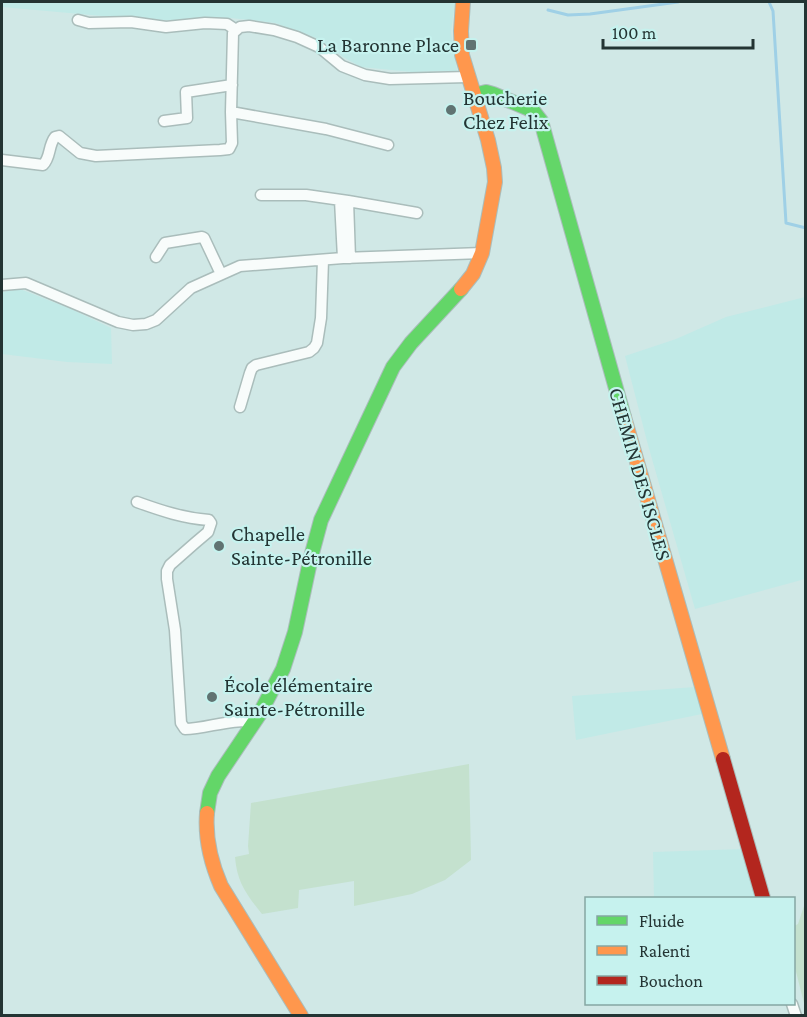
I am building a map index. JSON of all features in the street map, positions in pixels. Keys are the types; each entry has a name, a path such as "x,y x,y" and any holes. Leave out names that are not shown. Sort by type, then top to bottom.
{"main road":[{"path":"301,1016 218,882 210,850 207,817 215,782 271,695 290,651 321,520 390,374 411,343 473,274 482,253 493,198 494,168 488,140 462,55 463,2"},
{"name":"CHEMIN DES ISCLES","path":"474,95 486,92 494,94 534,112 541,121 763,897"}],"street":[{"path":"78,20 89,23 131,22 166,27 205,23 227,24 236,30"},
{"path":"2,160 43,165 48,160 50,142 59,136 80,153 96,156 229,148 232,143 233,33 240,27 274,30 297,37 319,46 342,66 364,75 390,79 468,77"},
{"path":"164,121 188,118 186,92 232,85"},
{"path":"231,112 326,129 388,145"},
{"path":"261,195 306,195 417,213"},
{"path":"344,200 347,258"},
{"path":"156,257 165,243 202,237 221,274"},
{"path":"2,285 26,283 118,322 133,325 156,320 191,288 240,266 347,258 482,253"},
{"path":"240,407 252,368 256,365 309,352 317,343 321,318 323,260"},
{"path":"137,502 168,513 209,520 212,523 208,532 167,570 175,630 181,723 185,729 243,721 254,723"}],"shaded area":[{"path":"2,2 455,2 451,32 457,71 412,72 361,67 316,38 275,23 231,18 179,21 125,18 2,7"},
{"path":"20,289 111,328 112,364 67,362 2,354 2,292"},
{"path":"805,297 805,579 695,609 625,356 676,339 726,317"},
{"path":"695,687 702,714 576,740 572,696"},
{"path":"744,849 758,897 654,897 653,852"}],"green space":[{"path":"469,764 471,860 445,880 412,894 354,906 354,881 299,890 298,908 262,914 243,887 235,857 249,854 251,803"},
{"path":"806,903 805,1007 795,968 795,926 798,924"}],"waterway":[{"path":"548,10 568,15 590,14 678,2"},
{"path":"769,2 773,11 786,223 806,228"}],"traffic: fast":[{"path":"474,95 486,92 493,94 527,108 534,112 541,121 624,417"},
{"path":"207,813 210,793 218,776 259,715 283,669 295,632 321,520 393,367 411,343 461,289"}],"traffic: slow":[{"path":"461,289 473,274 482,253 495,182 488,140 462,55 463,2"},
{"path":"624,417 723,759"},
{"path":"207,813 210,850 221,886 301,1016"}],"traffic: jam":[{"path":"723,759 763,897"}],"place":[{"name":"La Baronne Place","path":"471,45"},
{"name":"Boucherie Chez Felix","path":"451,110"},
{"name":"Chapelle Sainte-Pétronille","path":"219,546"},
{"name":"École élémentaire Sainte-Pétronille","path":"212,697"}]}
